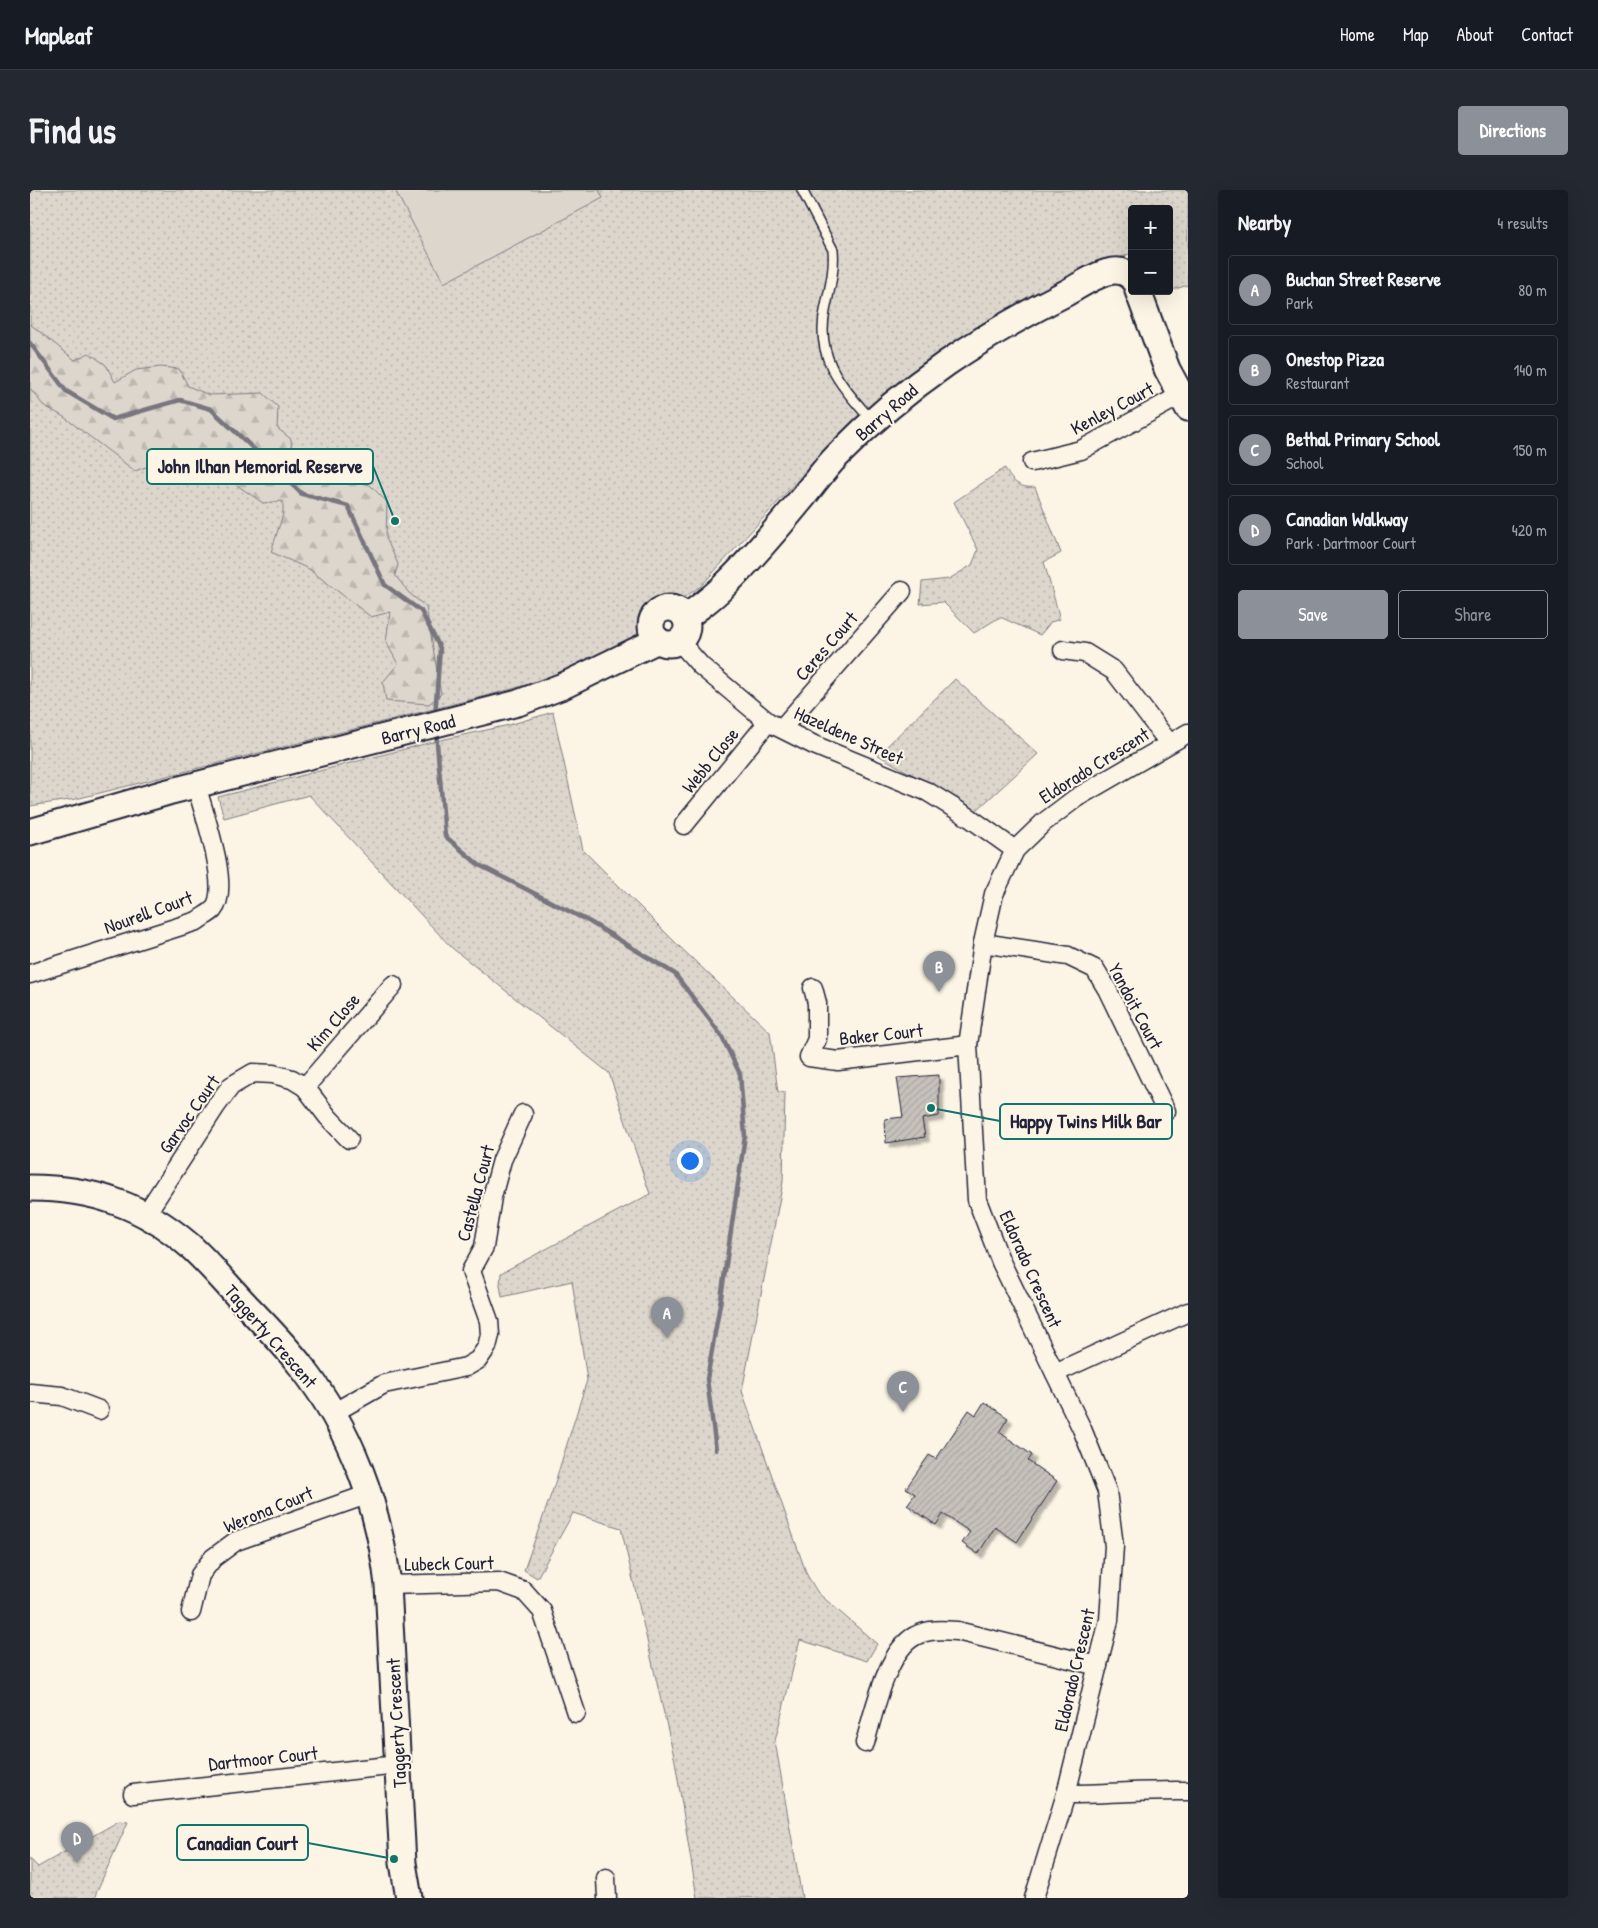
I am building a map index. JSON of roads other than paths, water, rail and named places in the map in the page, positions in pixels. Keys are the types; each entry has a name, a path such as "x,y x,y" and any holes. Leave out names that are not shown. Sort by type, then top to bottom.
{"street":[{"name":"Barry Road","path":"30,832 168,792 518,703 562,686 674,633 725,585 836,457 872,421 944,363 1028,312 1102,274 1127,271"},
{"path":"1139,295 1167,369 1185,401"},
{"name":"Kenley Court","path":"1032,462 1081,450 1185,401"},
{"name":"Ceres Court","path":"775,725 902,591"},
{"name":"Hazeldene Street","path":"674,633 701,666 775,725 814,745 928,792 970,818 1015,850"},
{"path":"1063,650 1085,653 1114,671 1169,743"},
{"name":"Webb Close","path":"684,825 775,725"},
{"name":"Eldorado Crescent","path":"1034,1898 1066,1794 1109,1620 1114,1546 1107,1491 1082,1429 1001,1262 977,1200 968,1045 983,943 994,894 1015,850 1043,823 1076,798 1188,733"},
{"name":"Nourell Court","path":"30,974 197,921 213,909 220,897 219,867 196,785"},
{"name":"Barry Road","path":"30,816 168,792"},
{"name":"Yandoit Court","path":"983,943 1068,956 1095,969 1107,989 1166,1111"},
{"name":"Kim Close","path":"305,1087 393,985"},
{"name":"Baker Court","path":"813,988 817,1004 817,1039 809,1057 838,1061 968,1045"},
{"name":"Garvoc Court","path":"146,1214 231,1086 253,1073 274,1074 292,1079 305,1087 328,1116 350,1139"},
{"name":"Castella Court","path":"333,1413 384,1384 466,1367 478,1360 487,1347 490,1335 488,1321 471,1271 484,1247 492,1197 502,1160 523,1114"},
{"name":"Taggerty Crescent","path":"30,1188 74,1190 100,1196 146,1214 169,1230 191,1247 214,1270 302,1366 333,1413 348,1442 369,1494 381,1539 388,1585 403,1863 409,1898"},
{"path":"1055,1373 1188,1312"},
{"path":"30,1392 62,1396 99,1410"},
{"name":"Werona Court","path":"191,1612 200,1575 213,1558 236,1541 369,1494"},
{"name":"Lubeck Court","path":"388,1585 499,1582 524,1591 542,1611 576,1713"},
{"path":"865,1743 881,1688 897,1652 914,1636 936,1630 957,1630 1098,1666"},
{"name":"Dartmoor Court","path":"133,1794 398,1765"},
{"path":"1066,1794 1112,1794 1154,1790 1188,1791"},
{"path":"606,1878 607,1898"}],"lane":[{"path":"802,190 833,250 834,261 823,321 826,354 834,374 872,421"}],"waterway":[{"path":"30,343 66,391 113,419 180,400 211,409 302,494 348,506 385,585 421,611 440,648 435,716"},
{"path":"436,732 445,836 479,865 590,922 675,974 721,1035 740,1074 745,1136 707,1379 716,1450"}],"place":[{"name":"John Ilhan Memorial Reserve","path":"395,521"},
{"name":"Onestop Pizza","path":"939,992"},
{"name":"Happy Twins Milk Bar","path":"931,1108"},
{"name":"Buchan Street Reserve","path":"667,1338"},
{"name":"Bethal Primary School","path":"903,1412"},
{"name":"Canadian Court","path":"394,1859"},
{"name":"Canadian Walkway","path":"77,1863"}]}
